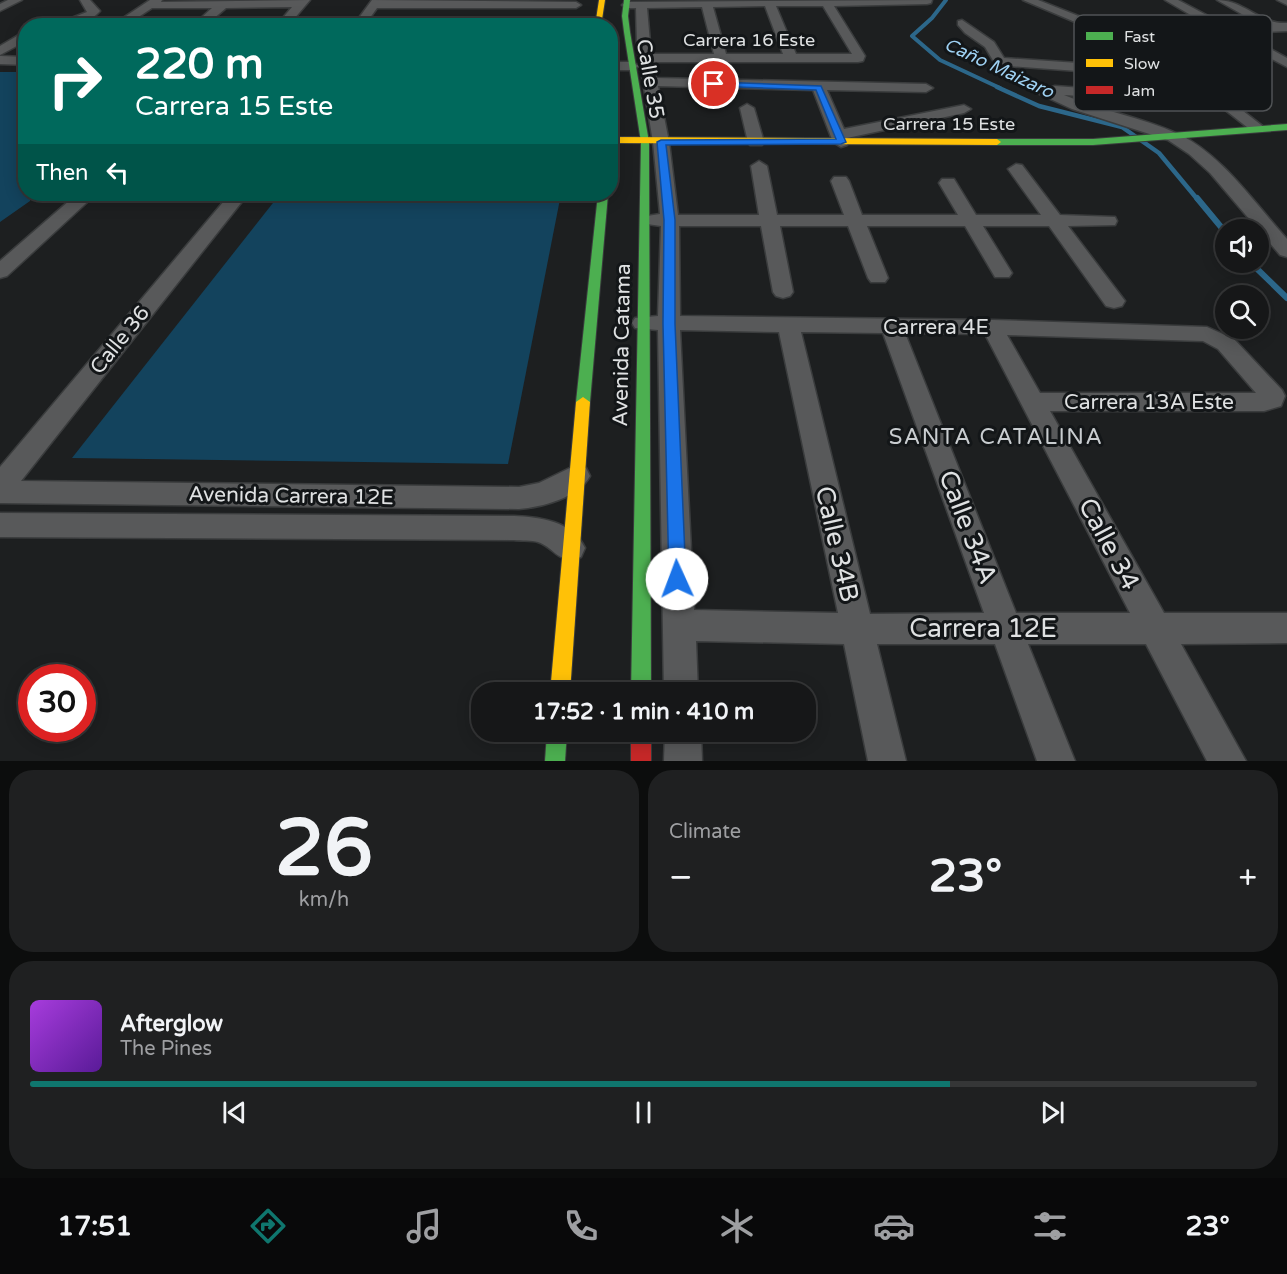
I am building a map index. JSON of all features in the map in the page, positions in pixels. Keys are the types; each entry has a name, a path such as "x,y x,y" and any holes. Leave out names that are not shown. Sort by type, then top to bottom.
{"main road":[{"path":"599,18 602,0"},
{"name":"Avenida Catama","path":"637,61 653,142 645,219 641,682"},
{"name":"Carrera 15 Este","path":"618,140 756,142 840,138 1092,142 1287,127"},
{"name":"Avenida Catama","path":"561,682 576,476 602,201"},
{"path":"555,761 556,742"},
{"path":"641,742 641,761"}],"street":[{"path":"2,15 17,0"},
{"path":"1028,0 1074,18"},
{"path":"1170,0 1198,15"},
{"path":"1222,0 1254,15"},
{"path":"1282,0 1287,2"},
{"path":"79,18 94,11 85,1"},
{"name":"Carrera 16 Este","path":"618,60 852,59 859,56 826,1"},
{"path":"632,3 927,1"},
{"path":"128,18 153,2 224,4 303,2"},
{"path":"288,18 303,2"},
{"path":"364,18 376,2 503,7 576,7"},
{"path":"706,2 721,58"},
{"name":"Calle 35","path":"632,3 637,61 651,82 653,142 670,220 669,324 681,682"},
{"path":"769,3 791,58"},
{"path":"207,18 224,4"},
{"path":"962,22 971,34 993,48 1002,68 1008,74 1074,104"},
{"path":"0,51 18,41"},
{"path":"1272,55 1287,63"},
{"path":"0,60 18,61"},
{"name":"Carrera 16 Este","path":"618,65 637,61"},
{"path":"999,61 1074,67"},
{"path":"0,67 18,67"},
{"path":"651,82 926,88"},
{"path":"819,87 840,138 964,110"},
{"path":"1040,89 1074,91"},
{"path":"747,108 756,142"},
{"path":"1091,111 1173,137 1195,151 1215,169 1287,251"},
{"path":"1235,111 1257,128"},
{"path":"759,166 783,292"},
{"path":"1016,169 1114,302"},
{"path":"840,181 878,278"},
{"path":"948,183 1002,273"},
{"path":"0,272 79,201"},
{"name":"Calle 36","path":"0,487 233,201"},
{"path":"645,219 1108,221"},
{"name":"Carrera 4E","path":"643,324 992,327 1207,334 1226,344 1268,389 1273,396 1272,400 1264,402"},
{"name":"Calle 34B","path":"789,326 887,761"},
{"name":"Calle 34A","path":"892,327 1056,761"},
{"name":"Calle 34","path":"992,327 1227,761"},
{"name":"Carrera 13A Este","path":"1034,402 1264,402"},
{"name":"Avenida Carrera 12E","path":"0,492 534,498 549,493 576,476"},
{"name":"Avenida Carrera 12E","path":"0,525 514,528 544,530 570,548"},
{"name":"Carrera 12E","path":"679,625 1007,629 1287,628"},
{"path":"683,742 684,761"}],"shaded area":[{"path":"0,72 18,72 18,201 30,201 0,222"},
{"path":"274,201 560,201 508,464 72,458"}],"waterway":[{"name":"Caño Maizaro","path":"946,0 932,18 912,36 940,60 1000,88"},
{"name":"Caño Maizaro","path":"997,87 1039,106 1122,127 1159,153 1198,200"},
{"name":"Caño Maizaro","path":"1197,198 1215,220"},
{"name":"Caño Maizaro","path":"1261,273 1287,298"}],"traffic: fast":[{"path":"627,0 625,16 627,32 645,142 641,682"},
{"path":"997,142 1093,142 1287,127"},
{"path":"583,402 602,201"},
{"path":"555,761 556,742"}],"traffic: slow":[{"path":"599,18 602,0"},
{"path":"618,140 997,142"},
{"path":"561,682 583,402"}],"traffic: jam":[{"path":"641,742 641,761"}],"district":[{"name":"SANTA CATALINA","path":"996,437"}],"route":[{"path":"677,579 669,324 670,220 661,142 841,142 819,87 714,84"}]}
